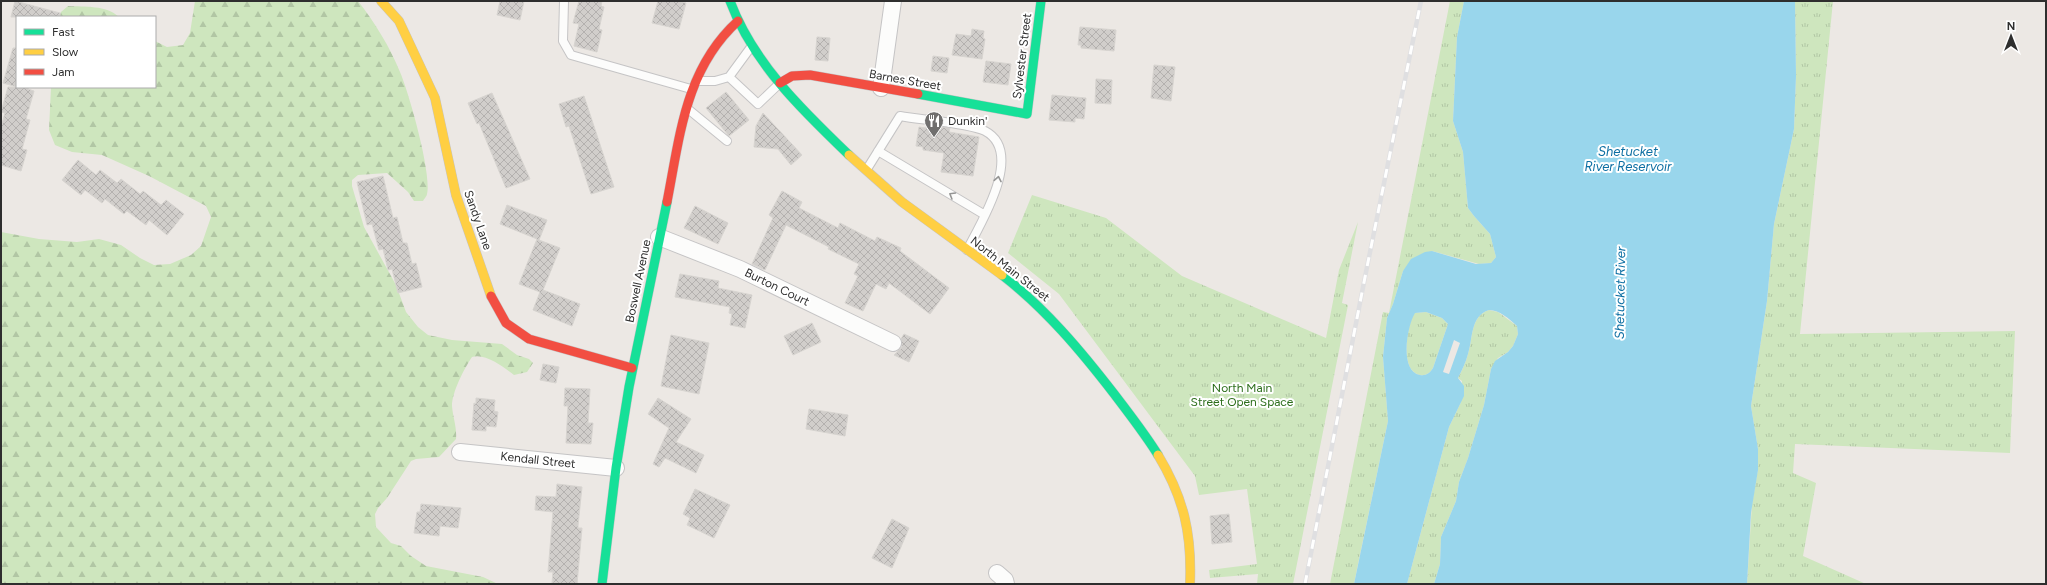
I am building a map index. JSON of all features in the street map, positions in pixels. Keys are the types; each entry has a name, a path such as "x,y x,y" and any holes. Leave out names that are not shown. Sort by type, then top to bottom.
{"street":[{"name":"Sandy Lane","path":"381,1 398,21 435,98 456,195 492,298 506,323 529,339 632,368"},
{"path":"730,1 738,21"},
{"path":"882,88 893,1"},
{"name":"Sylvester Street","path":"1027,114 1041,1"},
{"name":"Boswell Avenue","path":"602,584 616,468 632,368 686,107 693,85 714,44 738,21"},
{"name":"North Main Street","path":"738,21 752,46 780,83 832,139 866,171 913,211 1016,286 1054,321 1086,359 1157,451 1173,480 1183,509 1191,559 1190,584"},
{"name":"Barnes Street","path":"780,83 786,78 803,75 1027,114"},
{"name":"Burton Court","path":"659,237 734,266 893,343"},
{"name":"Kendall Street","path":"460,452 616,468"}],"lane":[{"path":"564,1 563,41 570,55 693,85 715,81 729,76 752,46"},
{"path":"729,76 758,104 780,83"},
{"path":"686,107 727,141"},
{"path":"866,171 900,116 971,128 984,131 993,137 1002,157 994,198 967,251"},
{"path":"878,151 985,215"}],"green space":[{"path":"195,1 358,1 387,44 404,82 419,133 428,184 427,194 423,201 414,201 408,192 387,173 358,175 352,180 352,186 364,227 396,285 406,312 418,327 428,335 452,340 502,344 517,355 529,359 533,363 527,372 514,375 489,359 477,356 472,357 454,394 452,406 456,439 439,457 416,459 411,461 387,498 378,508 375,514 376,527 391,543 401,546 411,556 426,566 483,577 498,584 1,584 1,232 39,239 77,242 99,239 121,245 140,258 154,265 170,264 191,255 201,246 211,217 206,206 149,176 102,155 72,152 55,145 49,130 51,88 156,88 156,42 167,47 183,45 190,33"},
{"path":"1450,1 1464,1 1457,37 1453,121 1463,152 1468,208 1490,234 1496,257 1491,263 1479,264 1432,251 1403,271 1393,304 1387,318 1383,357 1388,421 1354,584 1330,584 1383,312 1389,313"},
{"path":"1795,1 1833,1 1800,334 2015,331 2010,453 1795,444 1793,473 1816,483 1803,556 1866,584 1747,584 1752,504 1758,469 1758,449 1751,406 1767,301 1774,224 1794,129 1796,76"},
{"path":"68,6 88,7 108,10 118,16 59,16 61,12"},
{"name":"North Main Street Open Space","path":"1032,195 1106,218 1182,276 1326,338 1339,270 1358,222 1342,303 1348,305 1293,584 1257,584 1258,574 1210,578 1209,570 1257,564 1247,489 1199,495 1195,476 1059,294 1008,253"},
{"path":"1489,310 1498,312 1517,326 1518,334 1513,346 1508,352 1498,358 1491,369 1484,405 1459,482 1456,501 1441,537 1440,564 1434,584 1407,584 1449,427 1461,402 1462,381 1458,378 1470,348 1475,323 1478,317"},
{"path":"1426,312 1442,318 1448,324 1433,368 1428,374 1420,375 1413,372 1409,365 1406,347 1411,319 1414,313"}],"water":[{"name":"Shetucket River Reservoir","path":"1464,1 1795,1 1796,76 1794,129 1774,224 1767,301 1751,406 1758,449 1758,470 1751,513 1747,584 1434,584 1440,564 1441,537 1456,501 1459,482 1484,405 1491,369 1495,361 1508,352 1513,346 1518,334 1517,326 1504,315 1493,310 1489,310 1478,317 1475,323 1470,348 1458,378 1464,386 1464,396 1449,427 1407,584 1354,584 1388,421 1383,357 1387,318 1403,271 1411,259 1425,252 1432,251 1476,264 1491,263 1496,257 1490,234 1468,208 1463,152 1453,121 1457,37","holes":["1426,312 1442,318 1448,324 1433,368 1428,374 1420,375 1413,372 1409,365 1407,347 1409,328 1415,313","1454,340 1460,343 1449,374 1443,372"]}],"building":[{"path":"15,1 60,13 60,16 11,17"},
{"path":"500,1 524,1 520,20 497,15"},
{"path":"579,1 602,1 601,6 604,7 599,29 602,30 597,52 574,46 579,24 573,23"},
{"path":"658,1 676,1 686,3 679,29 652,23"},
{"path":"1080,27 1116,30 1114,51 1081,48 1081,45 1078,45"},
{"path":"972,29 984,31 983,38 985,39 982,59 952,55 956,34 971,36"},
{"path":"817,37 830,38 828,61 815,60"},
{"path":"13,48 16,48 16,87 3,83"},
{"path":"933,56 949,58 947,73 931,71"},
{"path":"986,61 1011,64 1008,85 983,82"},
{"path":"1154,65 1175,67 1171,101 1151,98"},
{"path":"1096,79 1112,80 1111,104 1095,103"},
{"path":"8,87 28,88 34,91 26,119 30,120 22,149 27,150 21,171 1,165 1,127 5,113 1,112"},
{"path":"726,92 749,120 729,136 706,108"},
{"path":"492,93 530,179 506,188 479,123 477,124 468,103"},
{"path":"1052,95 1086,98 1084,119 1075,118 1075,122 1049,120"},
{"path":"584,96 614,187 591,194 569,126 566,127 559,104"},
{"path":"763,113 802,155 791,165 778,149 754,147 756,126"},
{"path":"926,125 950,128 949,132 979,137 973,176 941,172 944,153 923,150 923,147 916,146 919,127 926,128"},
{"path":"78,160 96,175 100,170 117,183 121,179 140,194 143,191 161,205 166,200 184,214 167,235 149,220 146,225 127,211 124,214 105,199 102,203 85,190 81,195 62,180"},
{"path":"383,176 393,218 397,217 403,243 407,243 412,264 416,263 422,287 398,293 392,269 388,270 383,249 379,250 372,224 367,225 357,182"},
{"path":"782,191 802,202 799,208 838,228 840,223 875,241 877,237 901,248 900,251 949,288 930,314 889,283 886,289 876,284 863,311 845,303 858,276 854,274 859,264 828,249 829,247 786,225 765,270 752,264 773,218 769,215"},
{"path":"507,205 547,220 539,240 560,248 543,290 580,304 572,326 533,310 540,292 519,284 537,239 500,224"},
{"path":"695,206 728,223 718,244 684,228"},
{"path":"680,274 719,281 718,288 752,295 745,328 730,325 732,314 729,313 730,307 675,297"},
{"path":"812,323 821,342 793,355 784,336"},
{"path":"904,334 919,341 909,362 894,355 902,347 901,339"},
{"path":"671,335 709,343 699,394 661,386"},
{"path":"543,364 559,367 556,383 540,380"},
{"path":"565,388 590,389 588,423 593,423 591,444 566,443 568,406 564,406"},
{"path":"476,398 495,400 494,411 498,412 496,427 486,426 486,431 472,430 474,403 476,404"},
{"path":"658,398 691,419 676,442 704,455 696,473 665,458 659,467 653,464 669,428 648,414"},
{"path":"809,409 848,415 845,436 806,429"},
{"path":"557,484 582,487 578,528 582,528 577,584 552,583 553,572 548,572 553,512 535,510 536,496 556,497"},
{"path":"695,489 730,505 714,538 687,525 690,518 683,514"},
{"path":"421,504 461,508 458,528 440,526 439,536 414,533 417,512 420,512"},
{"path":"1229,514 1232,542 1212,544 1210,516"},
{"path":"892,519 909,528 892,568 872,558"}],"railway":[{"path":"1305,584 1421,1"}],"traffic: fast":[{"path":"730,1 740,24 765,65 797,103 849,155"},
{"path":"918,94 1027,114 1041,1"},
{"path":"602,584 616,468 629,387 667,202"},
{"path":"1002,275 1048,316 1076,347 1115,395 1143,432 1158,455"}],"traffic: slow":[{"path":"381,1 399,21 435,98 456,195 491,296"},
{"path":"849,155 902,202 1002,275"},
{"path":"1158,455 1174,486 1188,533 1190,549 1190,584"}],"traffic: jam":[{"path":"667,202 681,128 696,82 706,60 720,40 738,21"},
{"path":"780,83 792,76 810,75 918,94"},
{"path":"491,296 506,323 529,339 632,368"}],"place":[{"name":"Dunkin'","path":"934,138"}],"water label":[{"name":"Shetucket River","path":"1620,293"}]}
